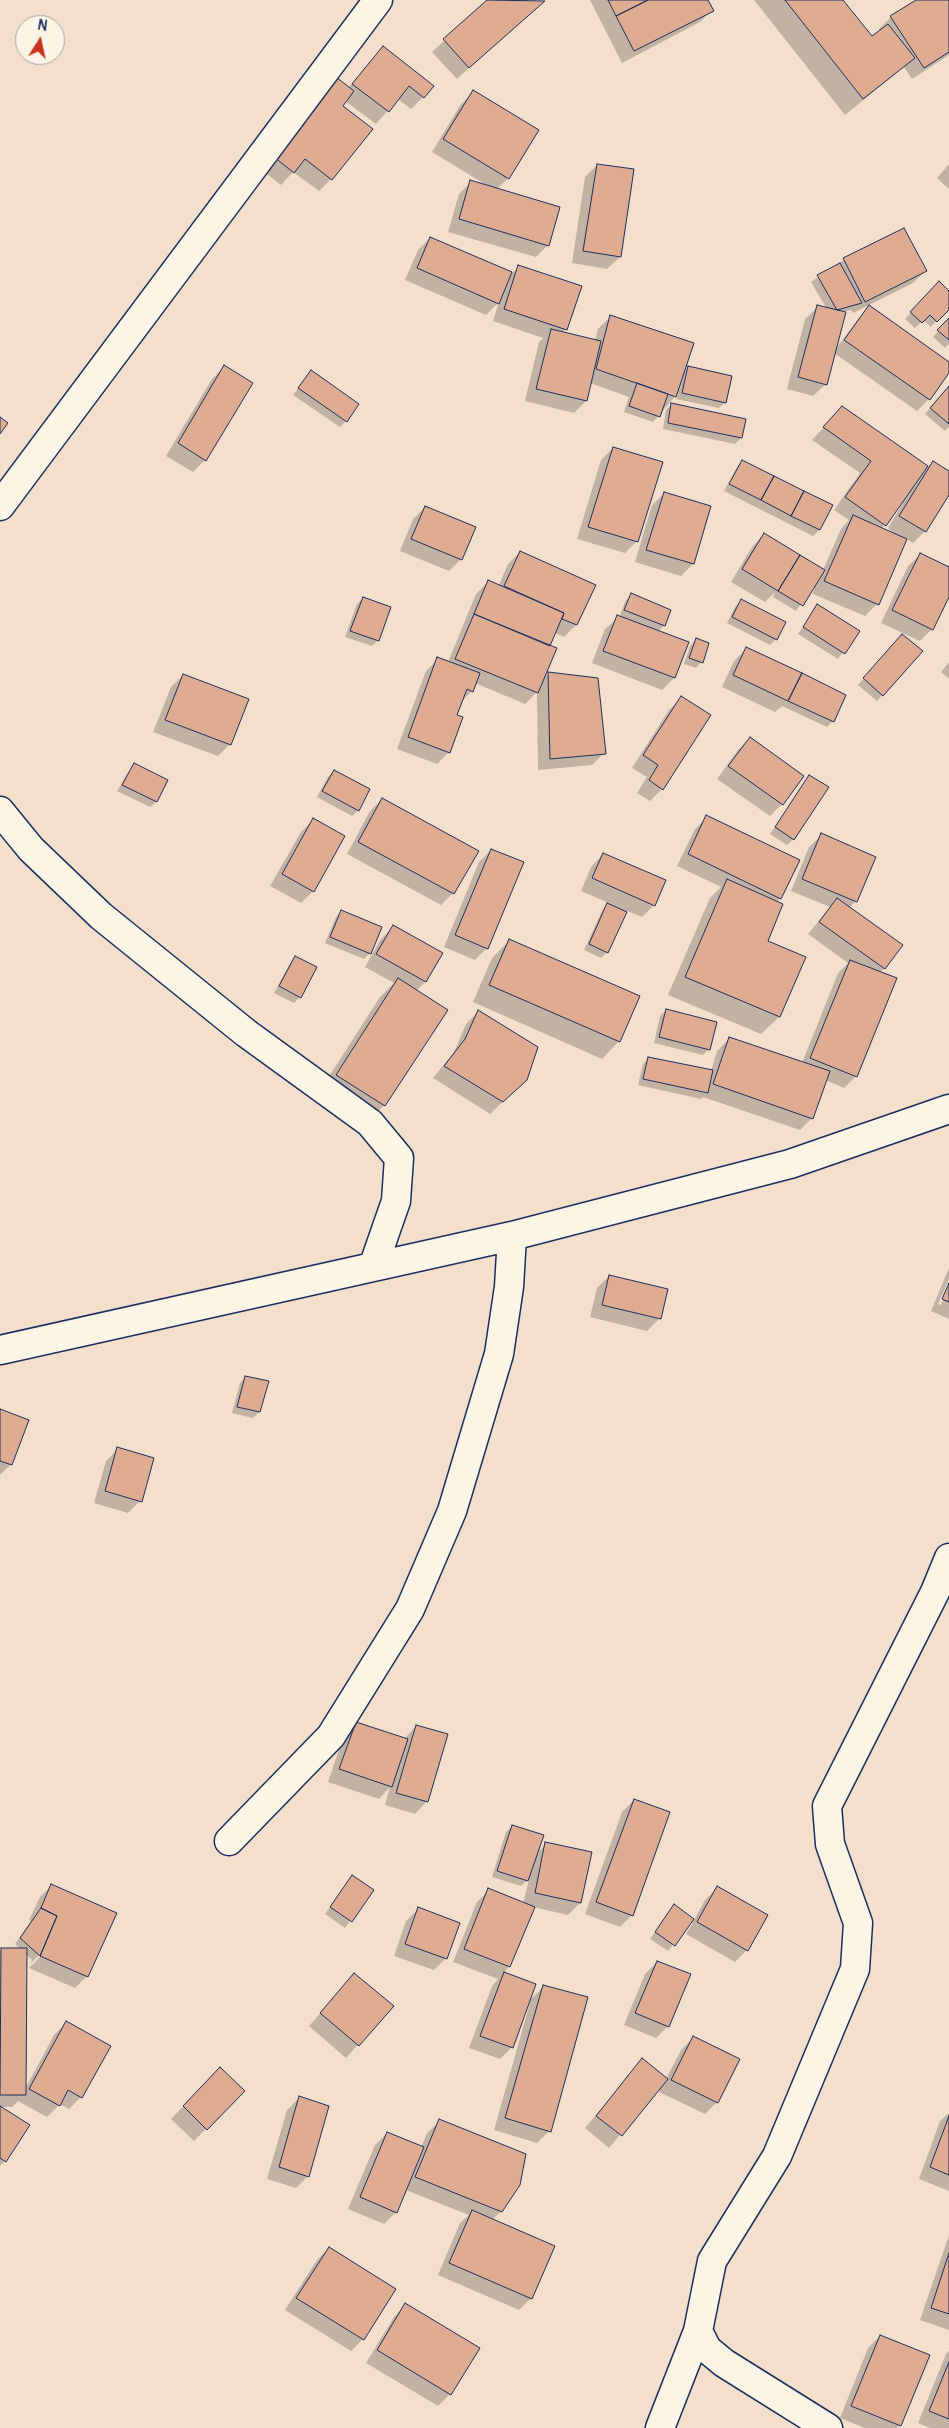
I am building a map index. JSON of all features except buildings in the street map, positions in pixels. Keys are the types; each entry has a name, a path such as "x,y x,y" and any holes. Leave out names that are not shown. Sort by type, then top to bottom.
{"street":[{"path":"0,506 378,0"},
{"path":"0,811 31,849 101,916 246,1033 370,1123 399,1158 396,1201 373,1267"},
{"path":"0,1350 512,1236 790,1164 949,1109"},
{"path":"228,1841 331,1736 410,1609 452,1512 499,1354 509,1287 512,1236"},
{"path":"660,2428 698,2331 712,2261 777,2156 854,1969 858,1923 830,1844 827,1806 935,1592 949,1558"},
{"path":"698,2331 707,2349 724,2362 828,2428"}]}
